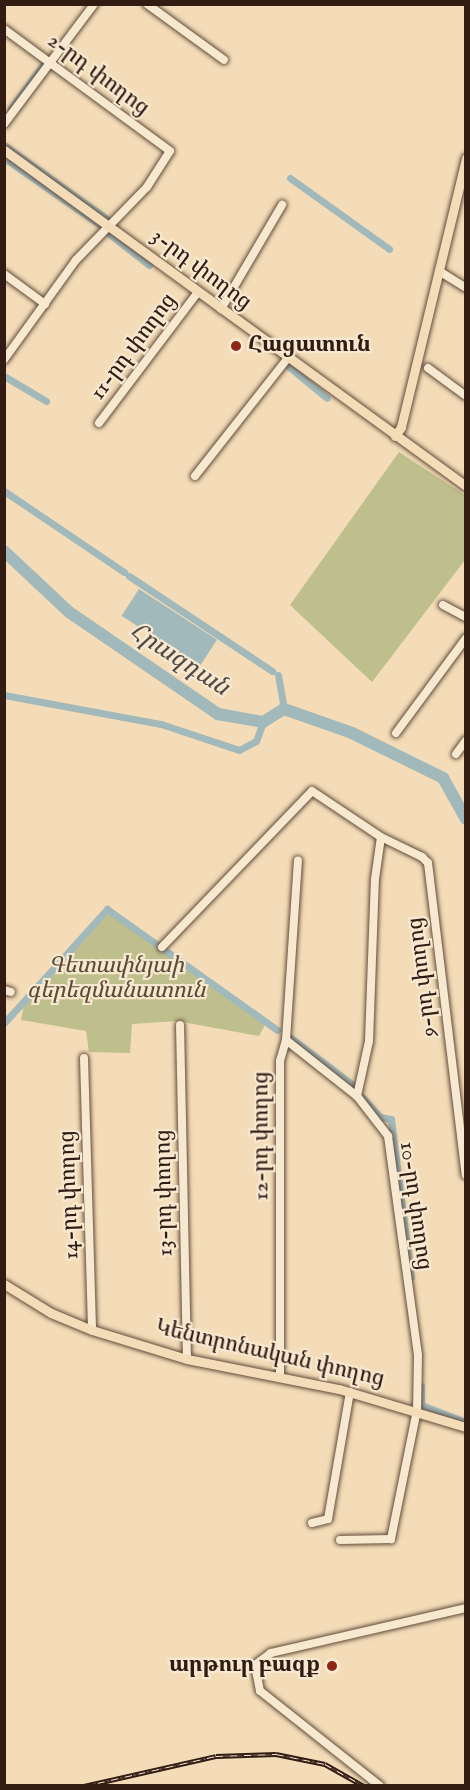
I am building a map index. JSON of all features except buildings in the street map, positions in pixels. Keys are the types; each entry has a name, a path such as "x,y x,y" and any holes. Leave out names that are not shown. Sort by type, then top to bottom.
{"main road":[{"name":"3-րդ փողոց","path":"4,150 465,486"},
{"path":"395,436 401,427 464,175 465,158"},
{"name":"Կենտրոնական փողոց","path":"4,1284 51,1313 92,1330 186,1359 350,1392 417,1410 465,1427"}],"street":[{"path":"4,124 94,4"},
{"path":"147,4 224,60"},
{"name":"2-րդ փողոց","path":"4,28 170,151 147,187 108,226"},
{"path":"221,309 282,205"},
{"path":"4,360 45,304 108,226"},
{"path":"439,271 465,288"},
{"path":"4,274 45,304"},
{"name":"11-րդ փողոց","path":"99,423 198,292"},
{"path":"195,476 288,358"},
{"path":"428,368 465,396"},
{"path":"443,605 465,617"},
{"path":"396,733 465,638"},
{"path":"456,754 465,740"},
{"path":"162,947 312,791 381,837 375,879 369,1049 357,1096"},
{"name":"9-րդ փողոց","path":"381,837 428,863 465,1174"},
{"name":"12-րդ փողոց","path":"280,1378 280,1061 286,1040 298,860"},
{"name":"13-րդ փողոց","path":"180,1025 186,1359"},
{"name":"10-րդ փողոց","path":"286,1040 357,1096 382,1125 392,1152 418,1355 417,1410 391,1539 340,1540"},
{"name":"14-րդ փողոց","path":"84,1058 92,1330"},
{"path":"312,1523 328,1519 350,1392"},
{"path":"380,1785 260,1691 255,1665 271,1653 465,1608"}],"green space":[{"path":"399,452 465,495 465,560 372,682 290,605"},
{"name":"Գետափնյաի գերեզմանատուն","path":"109,912 242,1006 265,1025 259,1036 177,1021 132,1024 130,1053 89,1052 86,1031 21,1020 24,1005"}],"water":[{"path":"139,589 217,640 200,666 122,616"}],"waterway":[{"path":"11,108 45,62"},
{"path":"4,145 107,219"},
{"path":"4,158 100,225"},
{"path":"290,178 389,249"},
{"path":"108,233 149,265"},
{"path":"288,366 327,398"},
{"path":"4,376 46,401"},
{"path":"4,491 124,572"},
{"name":"Հրազդան","path":"4,551 69,612 218,714 263,722 284,709 352,733 443,778 466,819"},
{"path":"129,576 272,671"},
{"path":"278,675 284,709"},
{"path":"4,695 161,724 239,750 256,741 263,722"},
{"path":"4,1023 107,909 277,1030"},
{"path":"291,1038 357,1088"},
{"path":"363,1098 380,1117 391,1119 411,1277"},
{"path":"421,1386 421,1405 466,1422"}],"railway":[{"path":"84,1786 216,1756 276,1754 325,1764 364,1786"}],"place":[{"name":"Հացատուն","path":"236,346"},
{"name":"արթուր բազք","path":"332,1666"}]}
